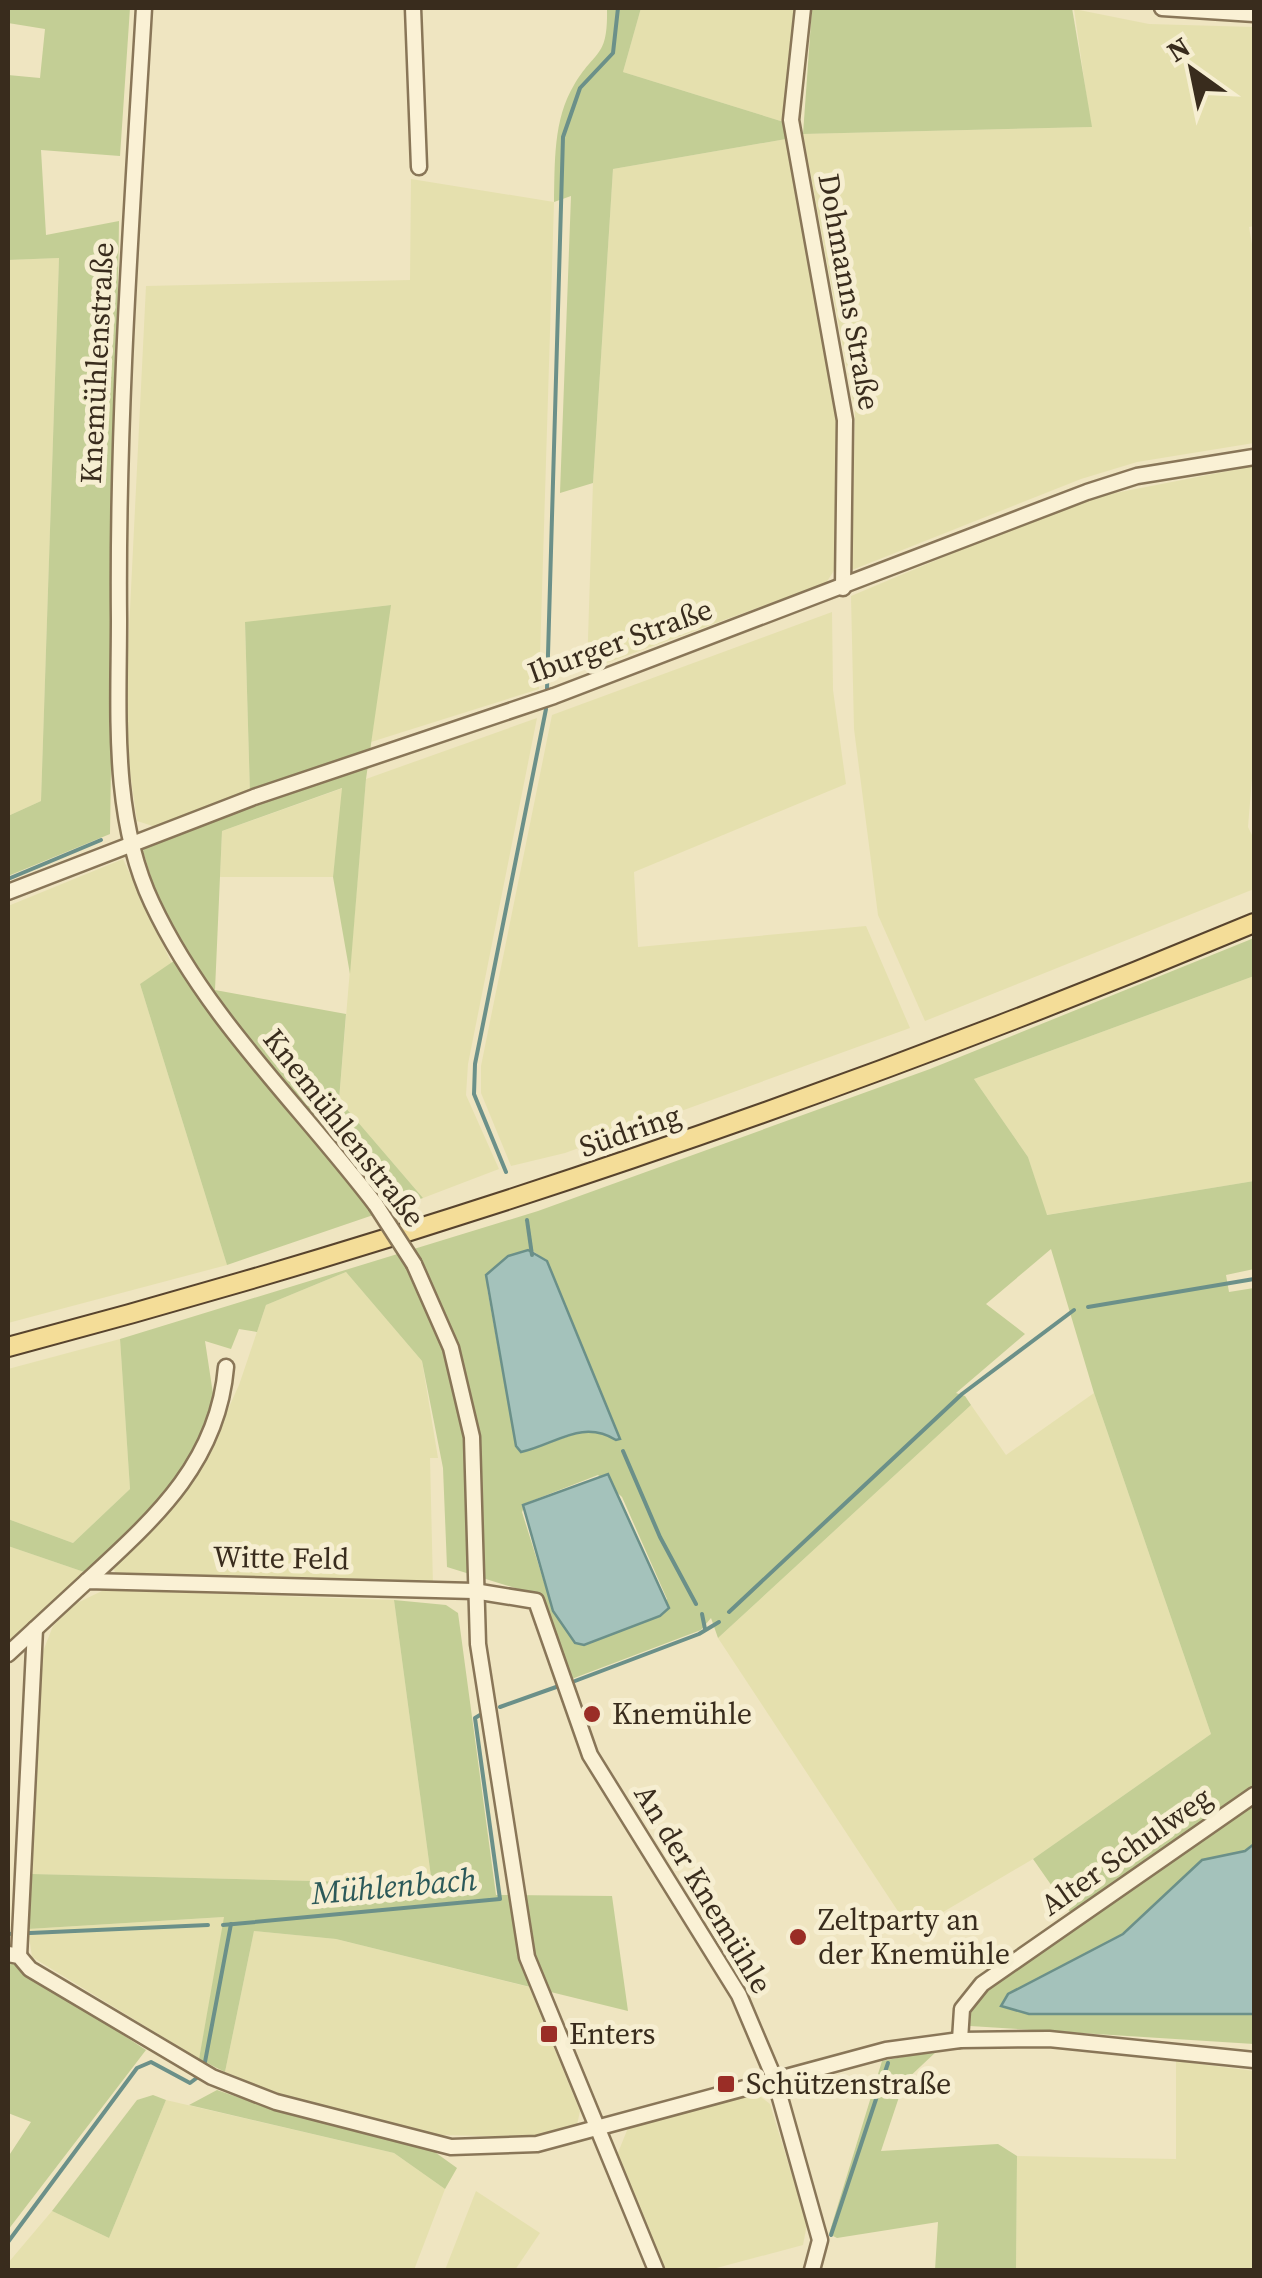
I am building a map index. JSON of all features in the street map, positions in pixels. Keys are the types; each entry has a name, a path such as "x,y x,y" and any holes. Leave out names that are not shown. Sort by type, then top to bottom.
{"main road":[{"name":"Südring","path":"8,1347 429,1226 668,1147 1254,923"}],"street":[{"name":"Knemühlenstraße","path":"144,8 118,469 118,730 131,842 150,900 194,984 376,1206 414,1264 451,1348 469,1420 476,1487 474,1591 482,1674 527,1957 656,2270"},
{"path":"414,8 419,167"},
{"name":"Dohmanns Straße","path":"803,8 790,120 845,420 843,588"},
{"path":"1162,8 1254,14"},
{"name":"Iburger Straße","path":"8,892 131,842 554,696 1120,481 1254,457"},
{"path":"8,1654 160,1513 190,1472 222,1406 226,1367"},
{"name":"Witte Feld","path":"87,1581 474,1591"},
{"name":"An der Knemühle","path":"474,1591 536,1601 590,1755 739,1995 775,2080 820,2240 812,2270"},
{"path":"35,1629 20,1933 14,1955 30,1969 155,2046 212,2076 276,2102 451,2147 503,2148 600,2129 886,2050 960,2040 1049,2039 1254,2060"},
{"name":"Alter Schulweg","path":"960,2040 962,2009 982,1984 1254,1795"}],"shaded area":[{"path":"641,8 798,8 787,123 623,72"},
{"path":"1074,9 1149,24 1254,27 1254,226 1249,227 1254,256 1254,443 1137,462 1081,479 852,570 855,411 803,134 1091,127"},
{"path":"786,139 838,423 835,569 826,583 587,670 593,483 613,169"},
{"path":"411,179 554,202 539,689 371,742 390,605 245,623 250,794 159,828 137,821 124,731 146,286 410,280"},
{"path":"59,258 41,801 8,816 8,260"},
{"path":"1254,466 1254,754 1248,827 1254,839 1254,889 925,1021 878,915 854,729 851,596 1079,500"},
{"path":"832,612 833,690 846,784 634,872 638,947 866,926 910,1028 565,1153 511,1166 481,1093 481,1066 552,715"},
{"path":"537,718 468,1064 466,1095 499,1169 423,1198 339,1100 366,779"},
{"path":"343,788 333,877 220,877 222,831"},
{"path":"123,859 172,964 140,984 227,1265 8,1323 8,906"},
{"path":"1254,976 1254,1181 1046,1215 1028,1157 974,1079"},
{"path":"346,1272 422,1361 438,1458 430,1458 433,1586 118,1578 112,1566 163,1517 208,1453 239,1385 266,1305"},
{"path":"120,1339 130,1489 73,1543 8,1519 8,1369"},
{"path":"1094,1393 1211,1734 1033,1859 911,1931 718,1638 971,1405 1006,1455"},
{"path":"8,1546 87,1573 8,1645"},
{"path":"104,1590 394,1600 432,1884 32,1874 42,1654 53,1626 75,1604"},
{"path":"225,1917 199,2059 32,1957 28,1929"},
{"path":"254,1931 336,1939 529,1987 580,2111 577,2125 527,2137 439,2135 279,2095 225,2072"},
{"path":"1176,2061 1254,2071 1254,2270 1016,2270 1017,2156 1176,2159"},
{"path":"757,2094 770,2104 807,2224 803,2245 709,2270 663,2270 617,2155 628,2128"},
{"path":"166,2100 394,2153 445,2189 414,2270 8,2270 8,2263 52,2211 109,2238"},
{"path":"476,2191 540,2233 515,2270 445,2270"}],"green space":[{"path":"8,8 130,8 120,156 41,150 46,235 119,221 110,834 8,876 8,816 41,801 59,258 8,260 8,75 40,78 45,29 8,23"},
{"path":"607,8 641,8 623,72 787,123 786,139 613,169 593,483 560,493 571,196 554,202 556,142 567,98 603,45"},
{"path":"812,8 1072,8 1092,127 803,134"},
{"path":"391,605 366,779 350,974 333,877 342,788 222,831 215,990 346,1014 339,1100 423,1198 227,1265 140,984 187,952 158,900 143,851 159,828 250,794 245,622"},
{"path":"1254,938 1254,976 974,1079 1028,1157 1047,1215 1254,1181 1254,1269 1226,1275 1229,1292 1254,1288 1254,1844 1245,1851 1202,1860 1123,1934 1009,1994 1001,2005 1029,2014 1254,2014 1254,2044 970,2026 972,1981 1070,1912 1033,1859 1211,1734 1094,1393 1051,1249 986,1304 1025,1334 956,1393 965,1396 971,1405 718,1638 711,1618 701,1630 569,1680 541,1596 447,1567 443,1468 422,1361 346,1272 266,1305 257,1332 239,1329 231,1349 205,1341 215,1407 184,1472 156,1510 87,1573 8,1546 8,1519 73,1543 130,1489 120,1339 538,1211 930,1069","holes":["533,1251 547,1261 616,1440 590,1432 542,1445 516,1446 487,1288 508,1256","598,1475 622,1497 667,1599 660,1616 584,1645 575,1643 553,1611 522,1512 526,1503"]},
{"path":"394,1600 446,1605 458,1613 496,1895 612,1896 628,2011 336,1939 254,1931 225,2072 199,2059 224,1917 28,1929 32,1874 432,1884"},
{"path":"8,1960 146,2050 8,2230 8,2157 31,2122 8,2113"},
{"path":"938,2050 904,2082 881,2151 998,2144 1017,2156 1016,2270 935,2270 938,2222 837,2238 829,2234 882,2061"},
{"path":"217,2090 275,2110 432,2150 457,2168 445,2189 394,2153 189,2105"},
{"path":"153,2095 166,2100 109,2238 52,2211 137,2100"}],"water":[{"path":"528,1250 547,1261 620,1439 580,1432 521,1452 516,1446 486,1275 508,1256"},
{"path":"608,1474 669,1608 660,1616 584,1645 575,1643 553,1611 523,1505"},
{"path":"1254,1844 1254,2014 1029,2014 1001,2006 1008,1994 1123,1934 1202,1860 1245,1851"}],"waterway":[{"path":"547,689 563,137 580,88 613,53 618,8"},
{"path":"506,1172 474,1094 475,1064 546,709"},
{"path":"8,879 101,840"},
{"path":"527,1220 532,1255"},
{"name":"Mühlenbach","path":"1088,1307 1254,1279"},
{"name":"Mühlenbach","path":"729,1612 962,1394 1074,1310"},
{"path":"623,1451 660,1537 696,1604"},
{"path":"702,1614 705,1629"},
{"name":"Mühlenbach","path":"575,1681 699,1634 719,1622"},
{"name":"Mühlenbach","path":"500,1707 559,1686"},
{"name":"Mühlenbach","path":"223,1925 500,1899 475,1718 480,1715"},
{"path":"205,2062 231,1924"},
{"name":"Mühlenbach","path":"8,1934 208,1925"},
{"path":"8,2242 137,2068 151,2062 190,2083 198,2077"},
{"path":"831,2235 888,2063"}],"place":[{"name":"Knemühle","path":"592,1714"},
{"name":"Zeltparty an der Knemühle","path":"798,1937"},
{"name":"Enters","path":"549,2034"},
{"name":"Schützenstraße","path":"726,2084"}]}
